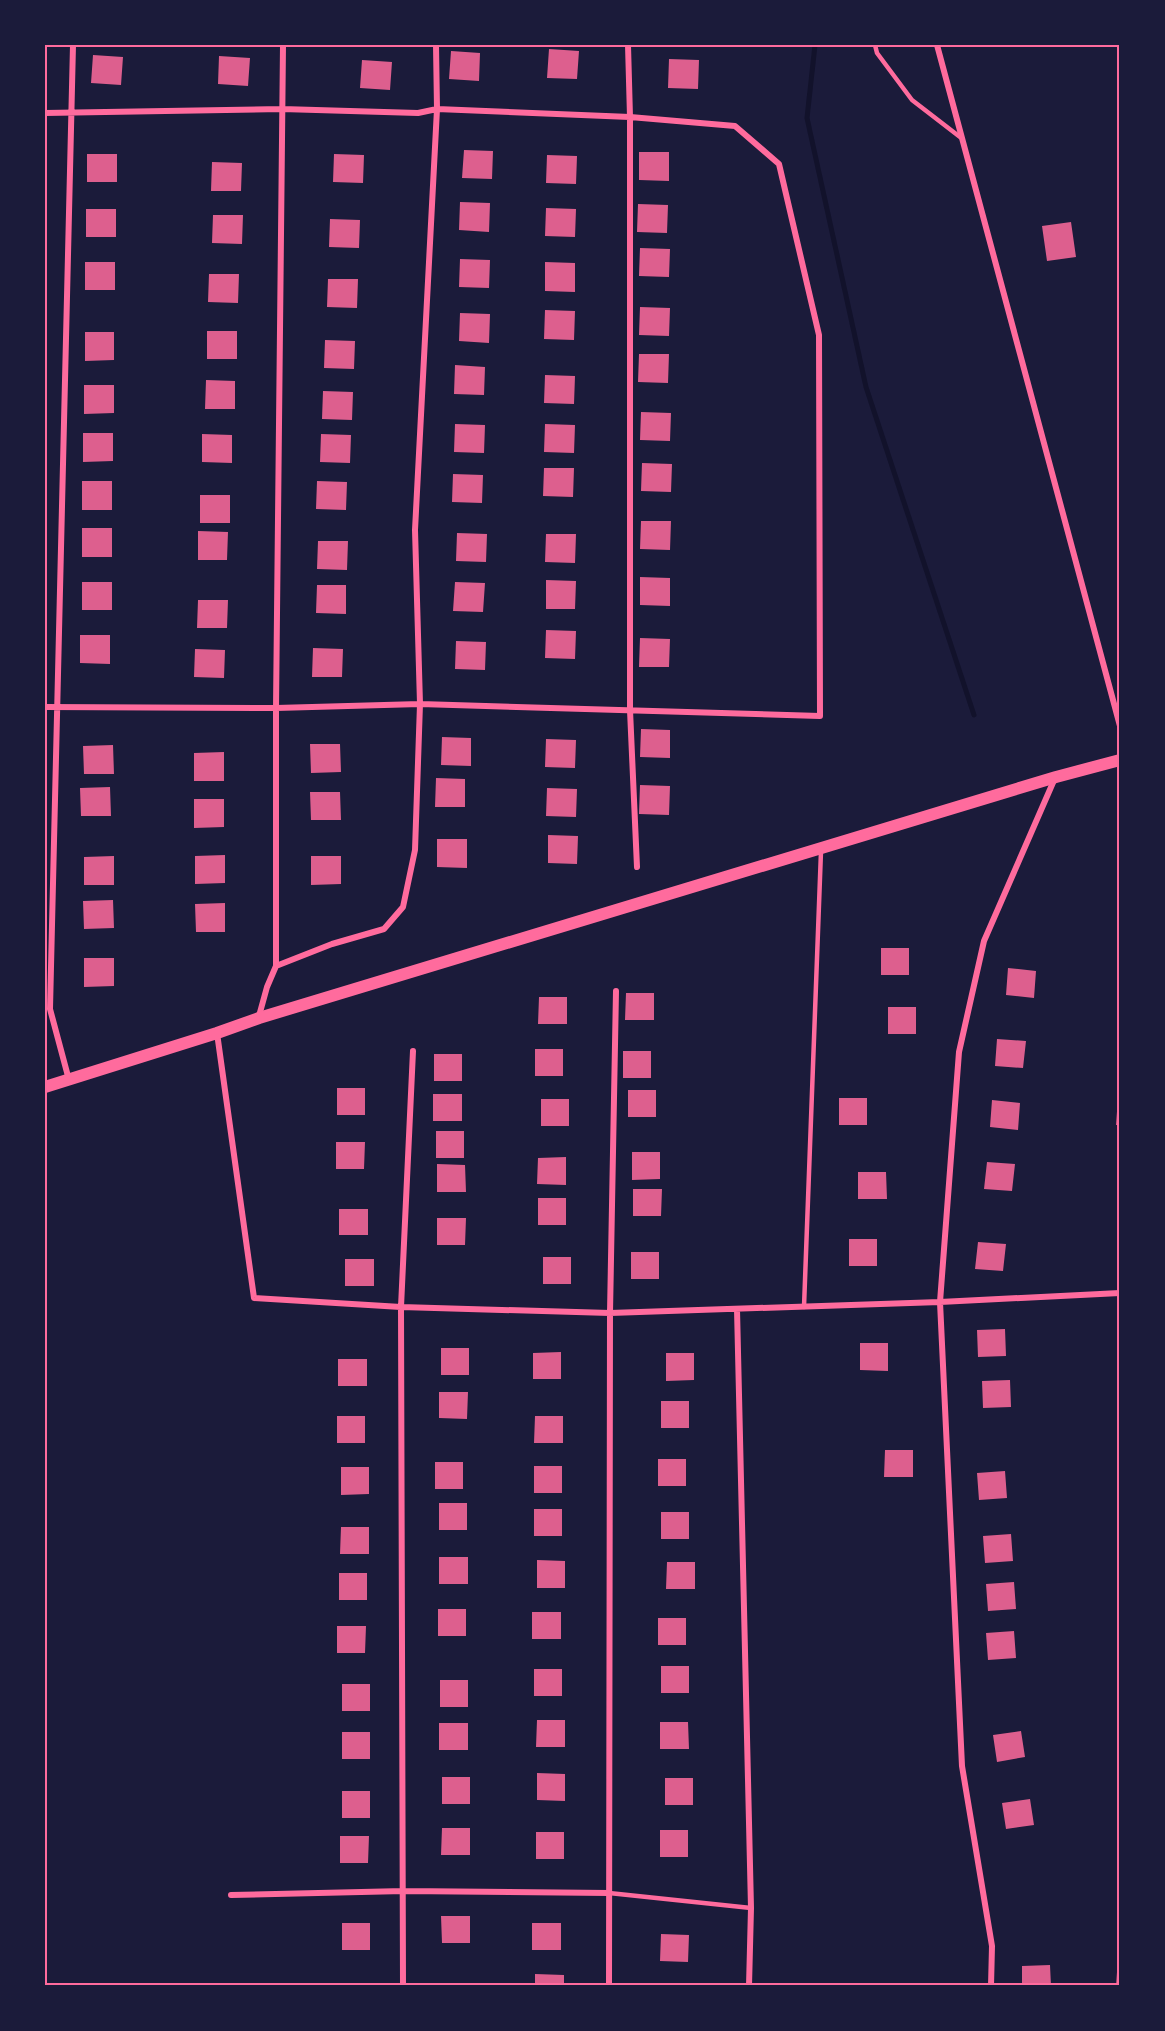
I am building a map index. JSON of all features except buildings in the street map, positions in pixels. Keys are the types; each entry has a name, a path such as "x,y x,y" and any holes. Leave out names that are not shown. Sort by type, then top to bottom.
{"main road":[{"path":"45,1087 259,1018 1056,777 1120,760"}],"street":[{"path":"69,1080 50,1008 73,45"},
{"path":"259,1018 267,987 276,966 276,708 283,45"},
{"path":"276,966 332,944 384,929 403,907 415,850 420,704 415,530 437,109 436,45"},
{"path":"628,45 630,710 637,867"},
{"path":"937,45 1120,726"},
{"path":"45,113 282,109 418,113 437,109 630,117 735,126 778,164 819,335 820,716 420,704 276,708 45,707"},
{"path":"991,1986 992,1946 962,1767 940,1302 960,1052 984,941 1056,777"},
{"path":"609,1986 610,1313 616,991"},
{"path":"217,1033 254,1298 401,1307 610,1313 940,1302 1120,1293"},
{"path":"403,1986 401,1307 413,1052"},
{"path":"737,1309 751,1908 749,1986"},
{"path":"231,1895 404,1892 609,1893"}],"lane":[{"path":"875,45 877,53 912,100 960,137"},
{"path":"804,1306 821,848"},
{"path":"609,1893 751,1908"}],"waterway":[{"path":"815,45 807,118 866,387 974,715"}]}
